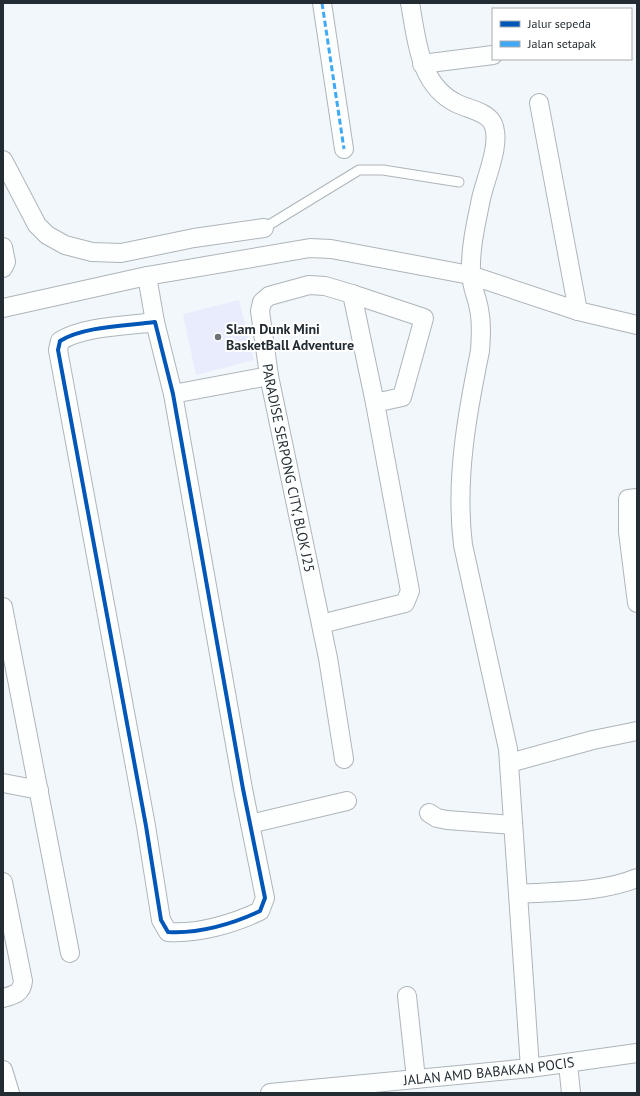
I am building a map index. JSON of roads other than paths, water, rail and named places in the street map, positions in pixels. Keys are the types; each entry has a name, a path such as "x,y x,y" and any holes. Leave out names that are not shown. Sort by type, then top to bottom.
{"street":[{"path":"322,3 344,150"},
{"path":"410,3 422,64 429,79 437,90 451,101 486,116 492,123 496,135 481,197 472,252 470,275 479,309 481,336 460,480 460,514 463,545 508,749 530,1068"},
{"path":"422,64 492,55"},
{"path":"539,103 578,311"},
{"path":"3,160 37,225 47,235 65,245 92,252 122,254 194,238 264,228"},
{"path":"3,247 6,262 3,268"},
{"path":"3,308 147,276 290,250 310,248 330,249 470,275 578,311 637,325"},
{"path":"147,276 155,322 174,394 250,824 265,898 260,912 245,918 191,932 168,932 161,920 146,826 58,350 60,341 68,337 98,330 155,322"},
{"name":"PARADISE SERPONG CITY, BLOK J25","path":"344,759 322,624 269,376 260,311 262,302 269,296 309,285 325,286 352,294"},
{"path":"352,294 424,318 402,397 375,403"},
{"path":"322,624 405,603 410,591 375,403 352,294"},
{"path":"174,394 269,376"},
{"path":"637,498 628,499 628,532 637,603"},
{"path":"3,607 70,953"},
{"path":"509,763 593,740 637,731"},
{"path":"3,783 39,790"},
{"path":"250,824 347,801"},
{"path":"429,813 437,818 446,820 513,825"},
{"path":"518,894 594,888 625,883 637,878"},
{"path":"3,882 23,981 22,988 17,994 3,998"},
{"path":"407,996 416,1079"},
{"name":"JALAN AMD BABAKAN POCIS","path":"270,1093 568,1064 637,1054"},
{"path":"568,1064 571,1093"},
{"path":"3,1070 10,1093"}],"lane":[{"path":"264,228 359,170 383,170 459,182"}],"place":[{"name":"Slam Dunk Mini BasketBall Adventure","path":"218,337"}]}
